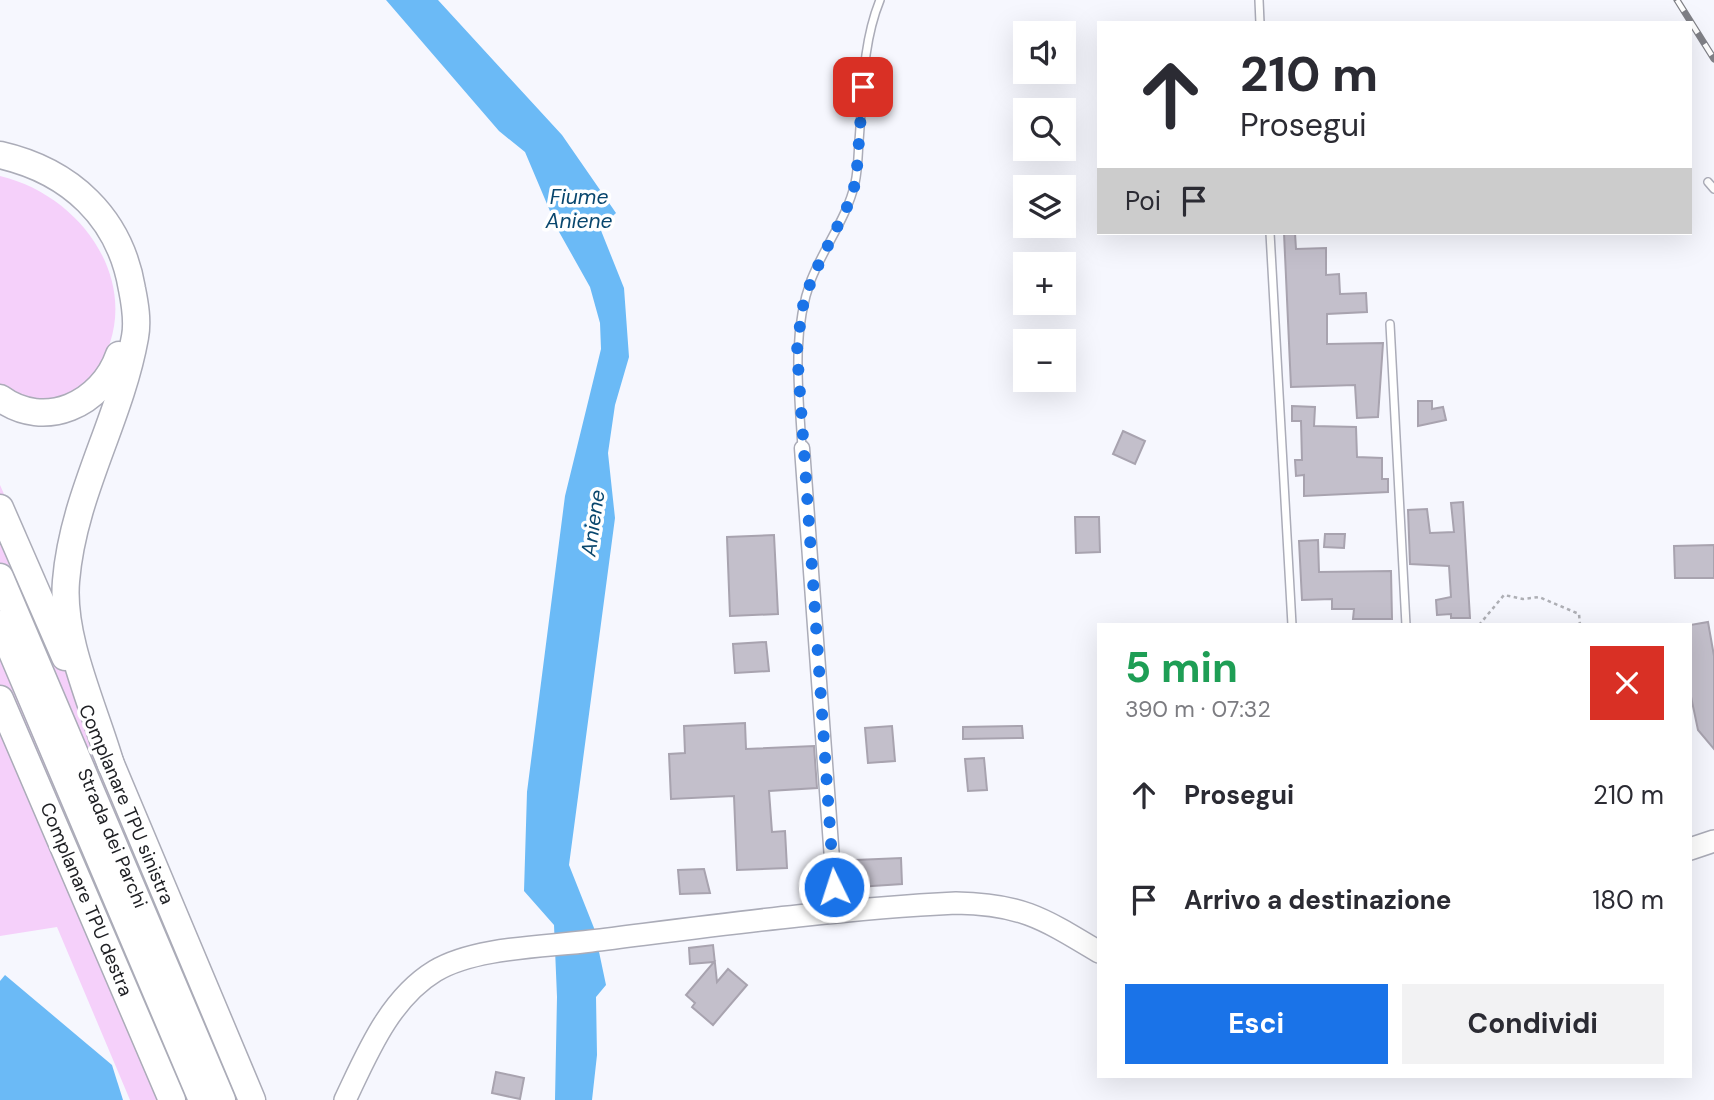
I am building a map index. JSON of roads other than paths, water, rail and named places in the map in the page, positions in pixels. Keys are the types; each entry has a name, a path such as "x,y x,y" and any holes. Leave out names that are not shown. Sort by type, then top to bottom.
{"highway":[{"path":"0,155 51,173 80,192 97,209 115,237 130,276 135,305 130,336 114,411 75,520 66,585 72,642 111,765"},
{"path":"0,169 46,185 74,203 91,220 104,239 121,283 130,336 115,369 92,396 77,406 46,413 19,408 0,398"},
{"name":"Complanare TPU sinistra","path":"0,508 252,1100"},
{"name":"Strada dei Parchi","path":"0,577 146,915 222,1100"},
{"name":"Strada dei Parchi","path":"0,624 202,1100"},
{"name":"Complanare TPU destra","path":"0,699 172,1100"}],"street":[{"path":"802,448 836,914"},
{"path":"1692,848 1714,841"},
{"path":"345,1100 389,1017 422,981 457,961 510,951 649,934 946,903 1003,905 1047,920 1097,951"}],"lane":[{"path":"802,448 797,350 802,309 812,278 849,203 856,181 865,63 872,18 880,0"},
{"path":"1259,0 1260,21"},
{"path":"1708,182 1714,189"},
{"path":"1270,235 1292,623"},
{"path":"1390,324 1406,623"}],"water":[{"name":"Fiume Aniene","path":"386,0 438,0 562,135 616,213 600,228 624,288 629,357 615,405 608,453 615,518 569,865 594,928 606,985 596,997 597,1055 592,1100 555,1100 557,997 554,925 524,891 527,792 565,496 601,349 600,323 590,287 558,230 525,152 499,131"},
{"path":"5,975 112,1065 123,1100 0,1100 0,981"}],"railway":[{"path":"1677,0 1690,21"},
{"path":"1692,24 1714,59"}],"water label":[{"name":"Aniene","path":"593,523"}]}
